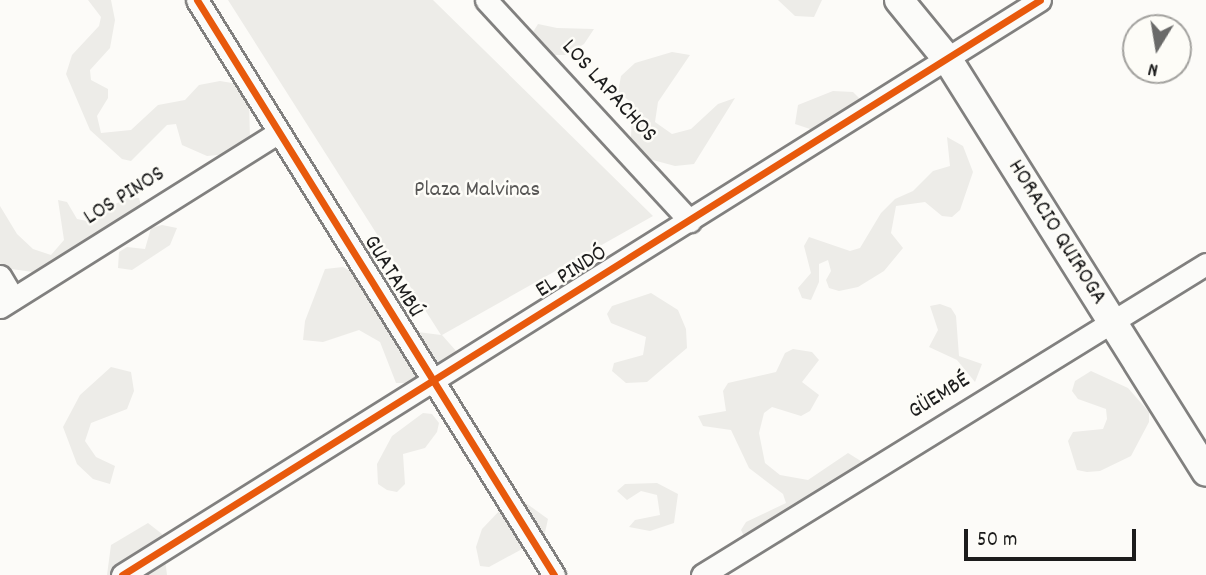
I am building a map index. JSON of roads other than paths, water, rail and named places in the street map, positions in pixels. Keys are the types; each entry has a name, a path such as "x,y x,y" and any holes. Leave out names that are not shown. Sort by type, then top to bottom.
{"main road":[{"name":"HORACIO QUIROGA","path":"899,0 948,60 1206,472"}],"street":[{"name":"GUATAMBÚ","path":"197,0 554,575"},
{"name":"LOS LAPACHOS","path":"486,0 691,221"},
{"name":"EL PINDÓ","path":"122,575 435,382 1040,0"},
{"name":"LOS PINOS","path":"7,302 279,132"},
{"name":"GÜEMBÉ","path":"702,575 1206,264"},
{"path":"0,276 7,302"}],"park label":[{"name":"Plaza Malvinas","path":"477,191"}]}
